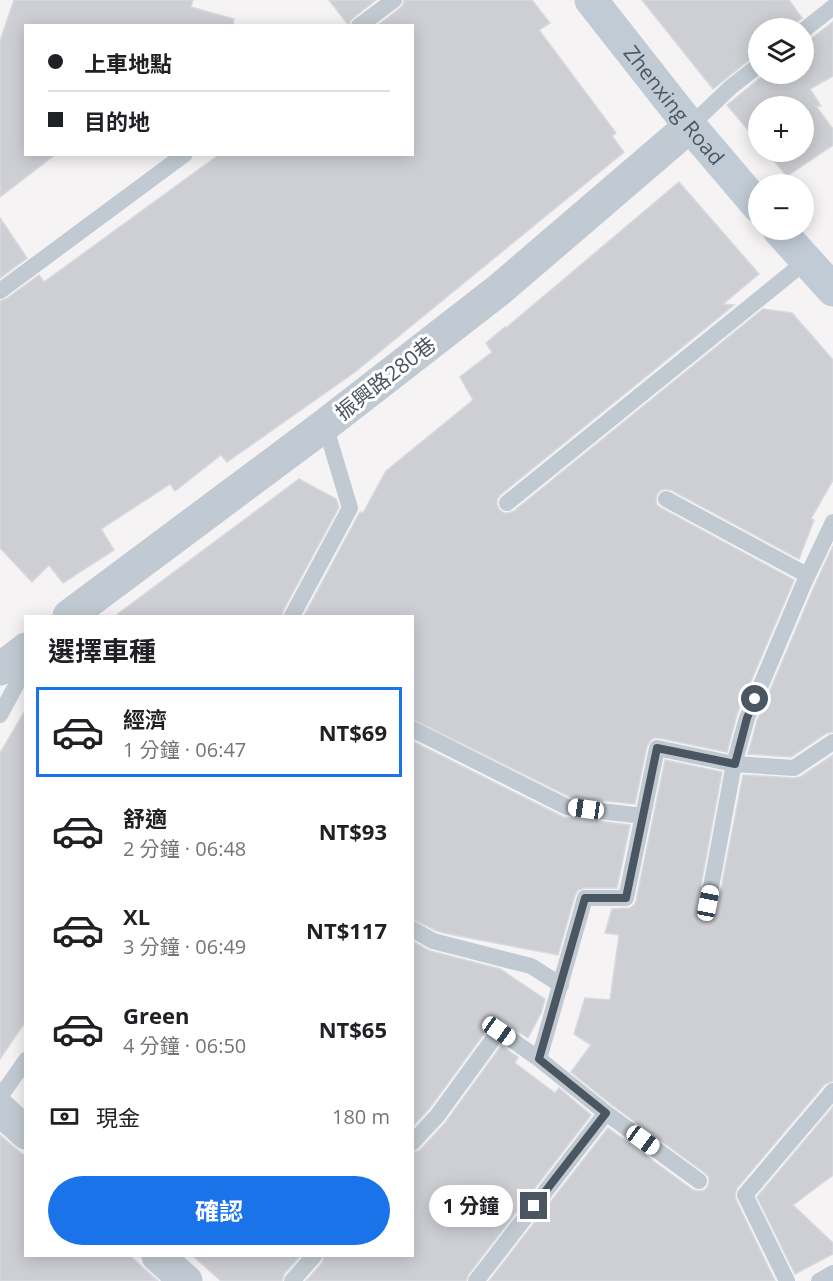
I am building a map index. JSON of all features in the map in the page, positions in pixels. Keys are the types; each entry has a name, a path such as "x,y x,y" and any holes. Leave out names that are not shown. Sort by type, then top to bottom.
{"main road":[{"name":"Zhenxing Road","path":"591,0 690,126 748,194"},
{"path":"788,240 833,290"}],"street":[{"name":"振興路280巷","path":"70,615 500,289 690,126"},
{"path":"0,669 24,651"},
{"path":"0,1109 24,1131"},
{"path":"159,1257 186,1281"}],"lane":[{"path":"362,24 394,0"},
{"path":"814,22 833,7"},
{"path":"690,126 748,74"},
{"path":"0,291 182,156"},
{"path":"507,503 806,261"},
{"path":"293,615 351,508 325,424"},
{"path":"666,499 807,575"},
{"path":"708,903 735,764 747,718 807,575 833,522"},
{"path":"0,715 24,671"},
{"path":"414,730 567,807 643,816"},
{"path":"539,1059 585,898 626,898 657,748 735,764 794,768 833,742"},
{"path":"414,930 433,941 531,966 561,985"},
{"path":"414,1141 436,1116 499,1031 699,1181"},
{"path":"0,1097 24,1063"},
{"path":"788,1281 745,1195 833,1091"},
{"path":"476,1281 606,1113"},
{"path":"292,1281 313,1257"},
{"path":"819,1281 833,1273"}],"building":[{"path":"14,0 193,0 191,7 234,19 233,24 24,24 24,156 53,156 0,197 0,41"},
{"path":"329,0 376,0 353,18 349,24"},
{"path":"404,0 532,0 550,23 539,30 616,133 612,136 624,152 355,372 227,462 221,455 175,491 170,484 101,529 114,550 63,583 49,565 32,582 0,548 0,301 39,275 44,282 217,156 414,156 414,24 380,24 403,5"},
{"path":"642,0 789,0 802,18 748,18 748,61 713,89"},
{"path":"833,22 833,76 810,89 821,106 816,106 833,129 833,145 814,158 814,96 748,96 748,130 727,105 753,84 814,84 814,36"},
{"path":"775,162 808,162 790,174 785,174"},
{"path":"679,182 759,274 723,304 734,305 500,495 497,505 504,513 514,511 763,309 792,313 833,360 833,480 811,519 814,520 799,559 671,490 661,490 657,494 657,505 661,508 794,580 737,714 727,752 654,738 647,746 635,804 570,797 414,720 414,615 305,615 360,512 363,513 386,471 473,400 460,377 492,352 486,343"},
{"path":"0,218 27,258 0,278"},
{"path":"299,479 336,499 339,507 282,615 116,615"},
{"path":"833,546 833,732 827,733 791,757 748,754 757,721"},
{"path":"24,712 24,1024 0,1059 0,753"},
{"path":"414,742 563,817 630,825 617,888 578,890 558,955 437,931 414,920"},
{"path":"833,755 833,1081 825,1084 737,1188 735,1194 775,1281 489,1281 608,1128 693,1190 703,1191 709,1183 709,1177 705,1173 571,1072 591,1045 574,1034 585,998 610,1000 619,935 605,933 612,909 630,908 636,901 665,760 722,772 698,901 701,911 712,913 718,905 743,775 800,777"},
{"path":"414,942 430,951 500,969 545,999 541,1013 528,1038 505,1022 495,1021 491,1024 429,1109 414,1125"},
{"path":"501,1046 518,1057 515,1063 555,1093 559,1088 591,1115 468,1275 466,1281 306,1281 322,1263 324,1257 414,1257 414,1152 420,1150 445,1123"},
{"path":"833,1107 833,1175 793,1205 833,1243 833,1254 795,1274 757,1197"},
{"path":"0,1135 24,1155 24,1257 131,1257 158,1281 0,1281"},
{"path":"194,1257 299,1257 284,1274 282,1281 221,1281"}],"route":[{"path":"534,1206 606,1113 539,1059 585,898 626,898 657,748 735,764 747,718 755,699"}]}
